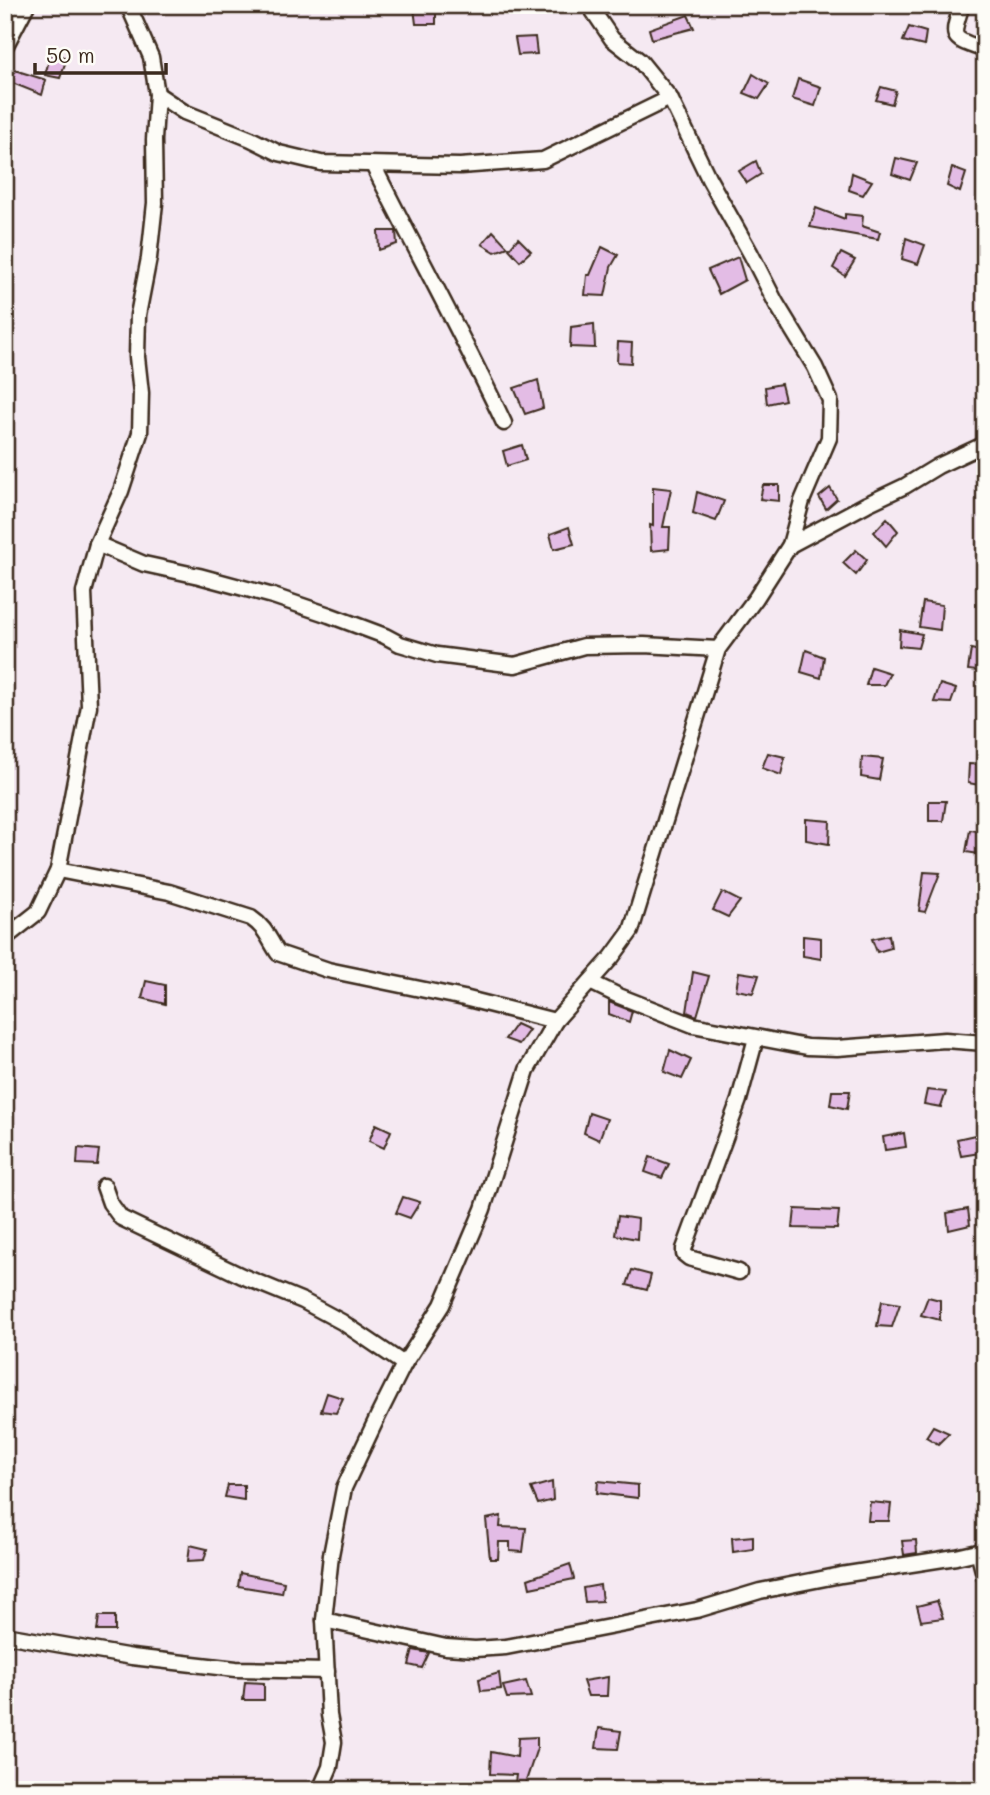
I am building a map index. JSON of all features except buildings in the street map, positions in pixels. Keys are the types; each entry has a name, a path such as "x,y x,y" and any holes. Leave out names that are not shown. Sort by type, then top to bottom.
{"street":[{"path":"5,47 27,5"},
{"path":"5,938 38,912 58,870 89,706 84,592 97,544 121,491 140,433 138,315 149,258 155,203 156,94 151,57 128,5"},
{"path":"320,1790 330,1767 334,1742 329,1715 324,1620 331,1555 344,1488 404,1364 442,1305 484,1209 527,1070 555,1021 612,957 631,931 718,649 756,598 790,545 802,501 829,438 830,400 815,368 776,303 709,179 670,98 640,61 612,39 589,5"},
{"path":"962,5 954,29 956,38 985,50"},
{"path":"156,94 184,112 279,153 321,163 460,166 542,160 670,98"},
{"path":"373,165 504,423"},
{"path":"790,545 985,443"},
{"path":"97,544 144,564 199,576 329,615 400,644 437,655 515,665 584,646 644,645 718,649"},
{"path":"58,870 169,892 251,918 261,924 278,953 328,970 464,998 555,1021"},
{"path":"590,982 693,1025 807,1047 837,1048 945,1040 985,1043"},
{"path":"739,1272 689,1258 684,1254 684,1249 739,1100 756,1038"},
{"path":"104,1186 110,1203 121,1218 242,1276 303,1301 342,1322 404,1364"},
{"path":"324,1620 446,1647 475,1649 506,1647 697,1610 760,1591 981,1549 985,1578"},
{"path":"5,1635 132,1657 223,1667 327,1671"}]}
